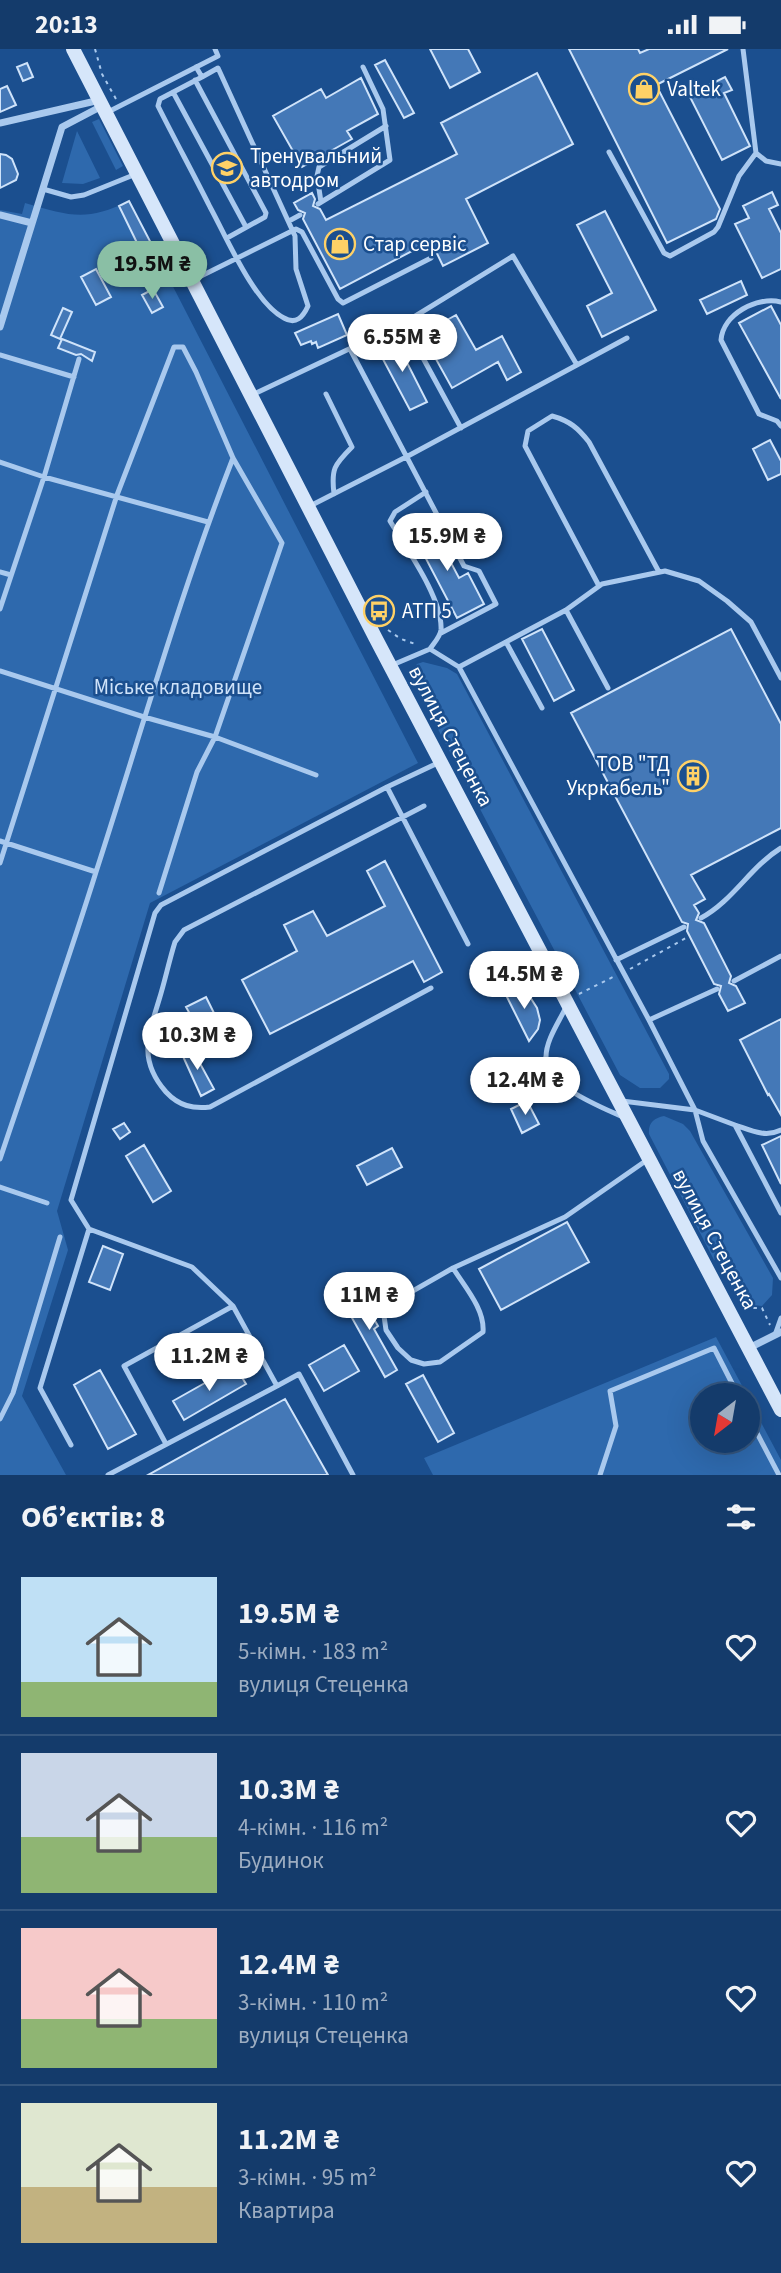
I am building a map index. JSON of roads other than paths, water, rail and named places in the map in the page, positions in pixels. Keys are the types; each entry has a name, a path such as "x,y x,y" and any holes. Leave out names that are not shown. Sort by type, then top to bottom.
{"main road":[{"name":"вулиця Стеценка","path":"73,49 390,666 573,999 619,1101 781,1410"},
{"name":"вулиця Стеценка","path":"83,49 89,80"}],"street":[{"path":"0,123 103,106"},
{"path":"0,327 62,127 103,106"},
{"path":"0,215 32,223"},
{"path":"749,1349 778,1333"}],"lane":[{"path":"103,106 123,105 218,56 215,49"},
{"path":"609,152 664,253 670,256 714,232 739,176 756,153 743,49"},
{"path":"197,67 199,78 266,213 265,217 227,238"},
{"path":"363,67 383,109 386,126 390,160 319,203 319,167 386,126"},
{"path":"218,68 293,230 296,269 308,306 303,317 298,320 286,320 255,288 158,106 160,99 199,78 218,68"},
{"path":"173,92 246,227"},
{"path":"756,153 766,161 781,164"},
{"path":"43,189 71,197 84,195 137,173"},
{"path":"289,221 300,215"},
{"path":"193,280 293,230 302,232 338,299 343,303 431,258"},
{"path":"252,395 404,323 513,256 577,365"},
{"path":"781,302 761,300 751,305 728,320 721,340 759,414 781,426"},
{"path":"404,323 461,428"},
{"path":"308,507 627,338"},
{"path":"0,863 3,842 117,495 174,347 183,347 233,459 282,543 215,737 197,772 159,893"},
{"path":"350,349 464,566 479,571 496,604 441,632 430,649 390,666"},
{"path":"0,355 74,377"},
{"path":"0,608 44,477 79,359"},
{"path":"326,394 352,447 335,464 332,477 334,494"},
{"path":"599,586 525,446 528,432 552,416 578,427 589,442 659,572"},
{"path":"0,1159 208,522 233,459"},
{"path":"0,461 44,477 208,522"},
{"path":"426,492 395,512 390,521 433,596 441,632"},
{"path":"459,667 566,610 599,586 665,571 699,582 751,622 781,678"},
{"path":"0,572 11,575"},
{"path":"566,610 608,688"},
{"path":"506,642 542,708"},
{"path":"430,649 459,667 649,1020 695,1110 704,1141 781,1278"},
{"path":"0,671 215,737 316,775"},
{"path":"277,1386 233,1306 192,1267 89,1229 71,1201 155,913 161,905 442,761"},
{"path":"387,787 468,944"},
{"path":"424,806 184,930 175,941 149,1028 146,1046 149,1061 156,1081 171,1097 189,1108 210,1107 431,988"},
{"path":"3,842 96,871"},
{"path":"701,918 720,907 765,858 781,848"},
{"path":"616,961 684,927"},
{"path":"734,981 781,956"},
{"path":"649,1020 717,989"},
{"path":"573,999 547,1047 545,1061 550,1072 556,1081 572,1091 629,1119"},
{"path":"619,1101 695,1110 765,1135 781,1130"},
{"path":"735,1125 781,1213"},
{"path":"453,1268 478,1309 484,1322 483,1332 440,1362 418,1363 398,1348 386,1330 383,1322 390,1304 453,1268 565,1217 650,1159"},
{"path":"0,1187 47,1203"},
{"path":"71,1445 40,1388 89,1229"},
{"path":"0,1419 13,1393 60,1237"},
{"path":"166,1444 124,1366 233,1306"},
{"path":"778,1333 781,1318"},
{"path":"600,1475 617,1426 610,1391 713,1348 731,1383"},
{"path":"108,1475 299,1374 353,1475"},
{"path":"760,1439 779,1475"}],"place":[{"name":"Valtek","path":"644,89"},
{"name":"Тренувальний автодром","path":"227,168"},
{"name":"Стар сервіс","path":"340,244"},
{"name":"АТП 5","path":"379,611"},
{"name":"ТОВ \"ТД Укркабель\"","path":"693,776"}],"park label":[{"name":"Міське кладовище","path":"178,687"}]}
